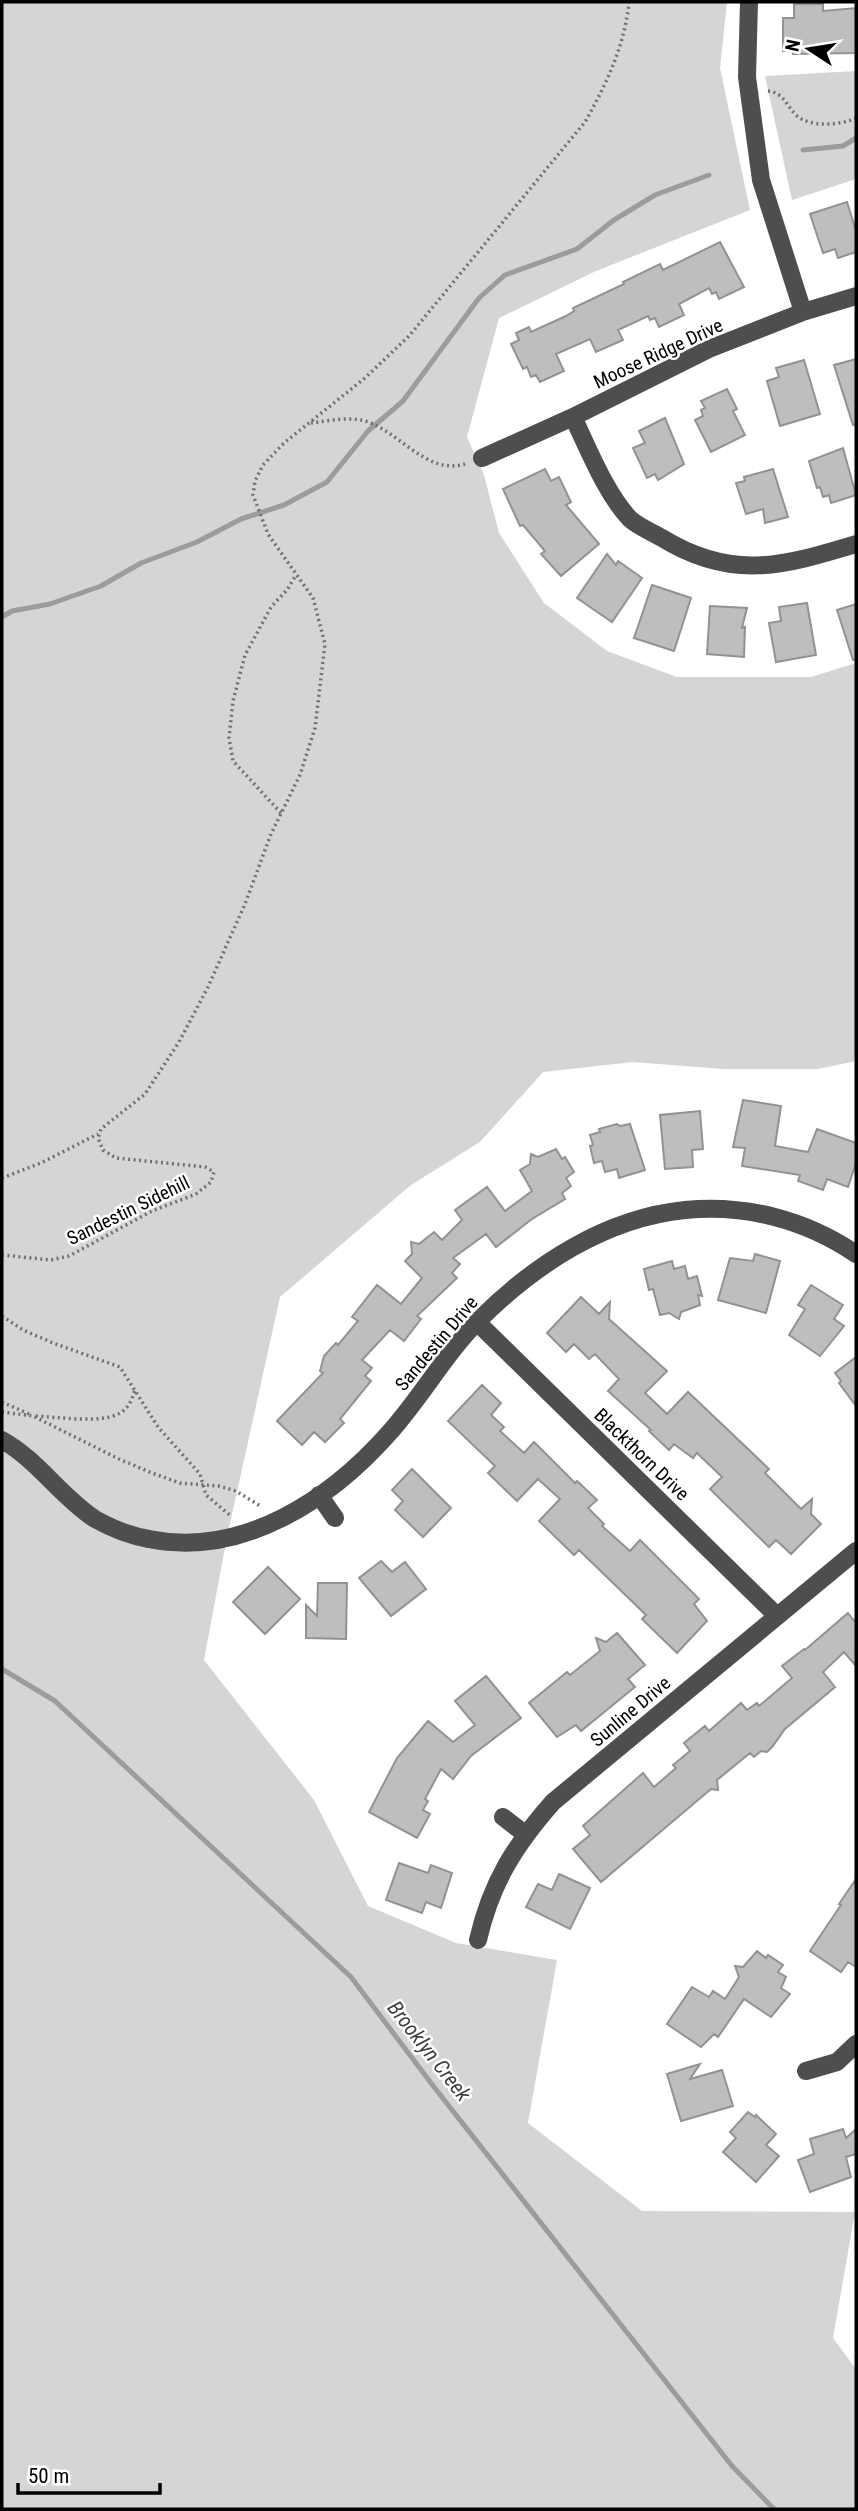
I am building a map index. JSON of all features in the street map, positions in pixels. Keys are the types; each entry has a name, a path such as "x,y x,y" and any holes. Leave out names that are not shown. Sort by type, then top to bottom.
{"street":[{"path":"749,2 747,77 761,180 803,312"},
{"name":"Moose Ridge Drive","path":"482,458 709,349 803,312 856,296"},
{"path":"573,416 604,482 631,519 685,552 739,567 798,561 856,544"},
{"name":"Sandestin Drive","path":"2,1440 95,1518 126,1533 151,1540 176,1542 248,1534 319,1495 357,1466 390,1432 452,1350 477,1322 520,1284 569,1250 602,1232 635,1219 666,1212 702,1208 738,1209 807,1227 840,1242 856,1254"},
{"name":"Blackthorn Drive","path":"477,1322 777,1616"},
{"path":"319,1495 335,1518"},
{"name":"Sunline Drive","path":"478,1940 494,1888 508,1860 525,1834 553,1802 856,1551"},
{"path":"503,1817 525,1834"},
{"path":"806,2071 837,2062 856,2044"}],"path":[{"path":"2,1178 41,1163 99,1133 145,1094 179,1042 228,944 281,813 300,775 315,728 325,644 313,598 268,534 253,495 255,481 263,465 284,443 365,378 409,335 585,122 603,92 627,24 629,2"},
{"path":"762,91 771,91 782,96 803,120 842,124 856,118"},
{"path":"309,423 360,419 376,425 425,458 443,466 461,466 482,458"},
{"path":"281,813 233,761 229,738 233,701 245,655 271,607 287,590 296,575"},
{"name":"Sandestin Sidehill","path":"2,1255 51,1260 69,1256 152,1211 196,1194 211,1182 214,1172 205,1167 116,1158 103,1150 97,1138 99,1133"},
{"path":"2,1316 53,1343 120,1367 158,1427 200,1474 206,1495 234,1518 248,1534"},
{"path":"2,1412 33,1416 112,1417 126,1409 135,1390"},
{"path":"2,1402 152,1474 180,1483 219,1486 248,1496 276,1521"}],"shaded area":[{"path":"2,2 727,2 720,68 750,210 596,271 499,318 467,437 484,475 499,533 544,603 607,651 677,677 811,677 856,663 856,1061 818,1069 723,1069 633,1062 543,1072 480,1142 411,1185 280,1297 227,1537 204,1660 314,1800 368,1906 456,1943 557,1960 528,2123 642,2211 855,2212 833,2338 856,2369 856,2509 2,2509"},
{"path":"856,71 856,179 792,200 765,76"}],"building":[{"path":"794,4 823,4 823,11 856,8 856,53 793,54 792,50 783,51 783,18 794,18"},
{"path":"847,202 856,231 856,252 838,258 835,249 823,253 810,214"},
{"path":"720,242 744,287 719,299 716,292 712,294 709,288 679,304 684,315 659,327 655,318 650,320 648,316 618,330 623,340 596,352 590,339 556,354 564,371 540,382 536,375 531,377 527,367 523,369 511,344 519,340 516,333 529,327 531,332 566,316 574,311 573,308 660,264 663,270"},
{"path":"856,359 856,424 853,425 834,365"},
{"path":"804,360 820,414 780,426 767,381 779,377 776,368"},
{"path":"727,389 737,409 733,411 745,435 711,452 695,420 703,416 701,410 705,408 701,401"},
{"path":"665,418 684,464 658,480 655,474 647,478 633,448 645,443 639,431"},
{"path":"843,448 856,495 831,503 829,495 823,497 820,487 817,488 809,461"},
{"path":"545,469 551,481 559,477 571,502 566,505 599,544 561,576 541,554 545,551 523,525 520,526 503,489"},
{"path":"773,469 788,517 765,523 763,509 746,514 736,483 745,481 744,477"},
{"path":"607,554 616,565 618,561 642,578 612,622 577,598"},
{"path":"652,585 691,598 674,651 634,638"},
{"path":"807,603 816,655 776,662 769,623 781,621 779,607"},
{"path":"856,604 856,660 853,660 837,610"},
{"path":"710,606 747,608 742,628 745,627 744,657 707,654"},
{"path":"743,1100 781,1106 775,1146 808,1152 817,1129 856,1143 856,1163 848,1187 827,1179 823,1190 798,1181 800,1175 742,1166 745,1148 733,1147"},
{"path":"700,1111 703,1149 692,1150 693,1167 665,1169 660,1115"},
{"path":"630,1124 645,1170 619,1178 617,1169 605,1172 602,1161 594,1163 590,1146 593,1145 590,1135 600,1132 599,1129"},
{"path":"556,1149 562,1159 565,1157 574,1172 566,1178 571,1186 562,1193 565,1199 532,1219 496,1247 486,1234 453,1258 460,1264 452,1273 457,1278 417,1316 421,1319 404,1341 390,1330 362,1360 372,1368 365,1376 371,1381 340,1419 344,1423 325,1442 314,1432 302,1445 277,1421 323,1373 320,1371 324,1356 336,1343 338,1345 358,1321 352,1317 377,1285 401,1304 422,1278 405,1261 412,1254 411,1242 419,1244 434,1232 442,1240 462,1220 455,1210 487,1187 505,1211 532,1191 520,1170 530,1164 531,1154 538,1157"},
{"path":"755,1254 780,1261 766,1313 718,1300 730,1258 753,1261"},
{"path":"672,1261 674,1269 685,1266 688,1279 697,1276 702,1296 698,1295 700,1305 681,1312 679,1319 669,1313 660,1315 653,1289 649,1290 644,1269"},
{"path":"811,1285 843,1305 834,1319 844,1326 820,1356 789,1335 805,1309 798,1305"},
{"path":"581,1297 599,1314 610,1302 609,1319 667,1371 645,1393 667,1414 688,1392 769,1469 765,1473 801,1509 812,1499 811,1514 821,1524 791,1554 776,1540 769,1547 710,1489 722,1477 697,1453 693,1458 674,1444 669,1450 608,1391 619,1379 595,1354 589,1359 574,1344 566,1352 547,1333"},
{"path":"856,1357 856,1406 835,1373"},
{"path":"482,1385 501,1403 491,1415 504,1427 500,1431 524,1453 534,1442 575,1483 577,1481 597,1500 588,1508 604,1524 602,1526 630,1551 640,1540 699,1599 694,1604 707,1621 677,1653 642,1619 646,1615 579,1550 574,1555 539,1521 560,1499 538,1479 517,1501 488,1473 495,1466 448,1421"},
{"path":"412,1469 451,1508 423,1537 395,1510 403,1501 392,1490"},
{"path":"381,1561 392,1572 405,1562 426,1589 391,1616 359,1578"},
{"path":"268,1567 300,1599 265,1634 233,1602"},
{"path":"318,1583 347,1583 346,1639 306,1638 306,1605 317,1616"},
{"path":"848,1613 856,1623 856,1666 844,1652 823,1672 835,1687 785,1729 767,1752 761,1751 754,1757 750,1753 717,1780 718,1790 711,1789 601,1882 573,1849 590,1835 583,1826 643,1773 654,1787 676,1768 673,1765 690,1751 684,1743 705,1726 709,1731 741,1703 747,1710 757,1703 759,1706 792,1678 782,1666"},
{"path":"617,1633 645,1665 628,1679 635,1687 581,1731 576,1725 557,1737 529,1703 567,1672 570,1675 600,1651 596,1638 606,1642"},
{"path":"486,1676 521,1718 471,1756 453,1779 441,1769 425,1799 428,1801 423,1810 430,1814 417,1838 369,1812 397,1758 428,1721 453,1742 475,1725 455,1701"},
{"path":"399,1863 428,1873 431,1865 452,1873 441,1908 426,1902 422,1913 386,1900"},
{"path":"559,1874 590,1888 570,1929 526,1907 538,1884 552,1890"},
{"path":"856,1879 856,1967 848,1962 841,1972 810,1951"},
{"path":"757,1951 783,1965 778,1972 786,1977 781,1988 790,1994 771,2017 744,1999 718,2037 714,2034 701,2047 667,2024 692,1987 709,1997 713,1991 725,1999 739,1977 735,1966 743,1967"},
{"path":"700,2064 690,2079 722,2070 733,2106 681,2121 667,2074"},
{"path":"748,2112 755,2117 756,2115 776,2134 766,2145 779,2156 756,2182 723,2152 736,2138 730,2132"},
{"path":"843,2129 846,2138 856,2129 856,2154 846,2157 851,2177 810,2192 798,2160 814,2154 810,2139"}],"waterway":[{"path":"803,150 843,146 856,138"},
{"path":"2,617 12,611 50,604 101,586 141,563 197,542 241,519 284,505 327,482 368,431 403,401 479,298 505,275 577,249 614,220 655,195 709,175"},
{"name":"Brooklyn Creek","path":"2,1669 55,1701 351,1977 434,2087 732,2466 774,2509"}]}
